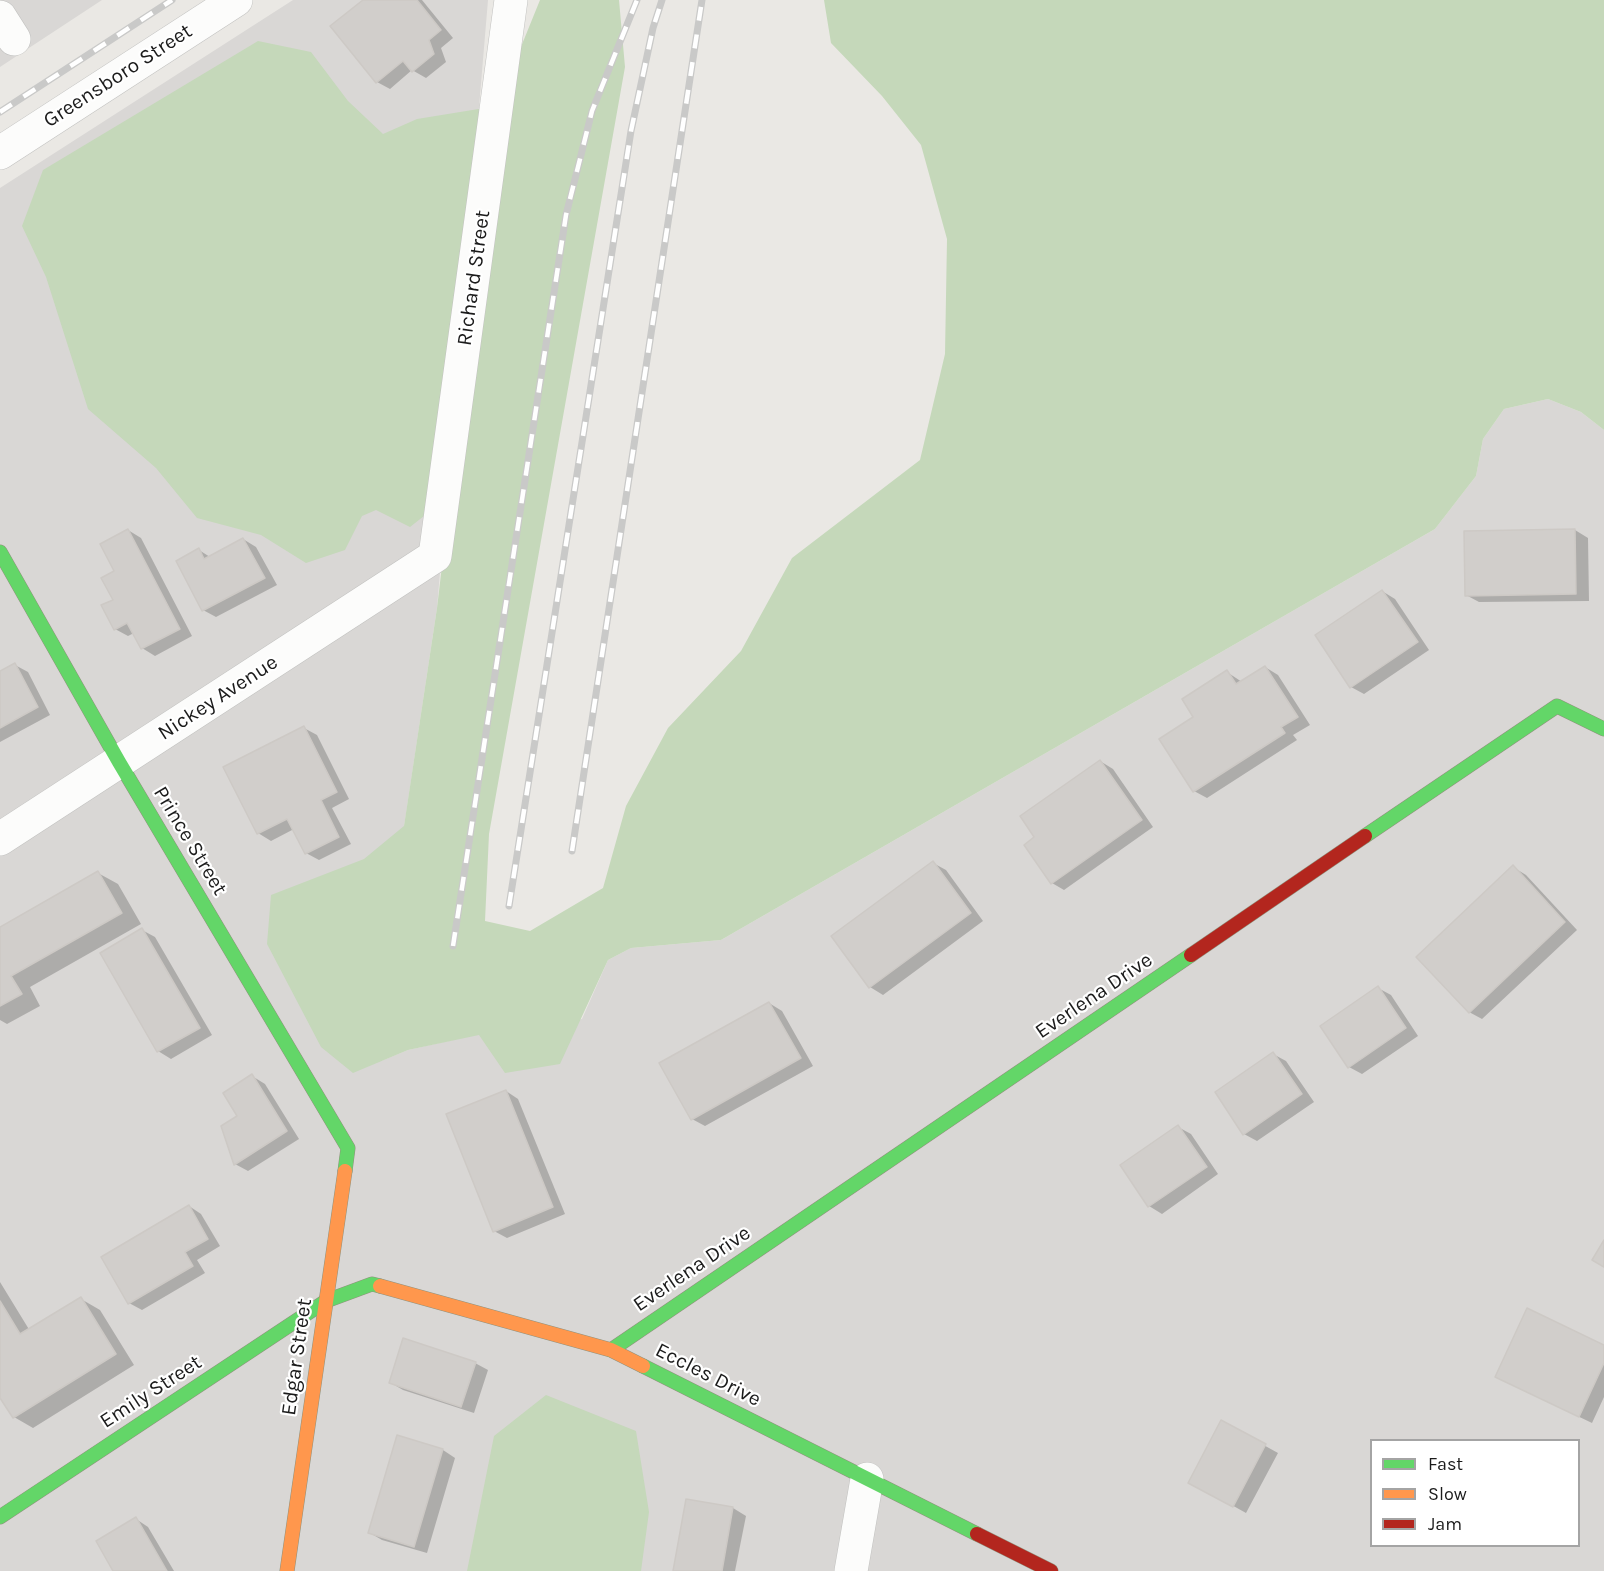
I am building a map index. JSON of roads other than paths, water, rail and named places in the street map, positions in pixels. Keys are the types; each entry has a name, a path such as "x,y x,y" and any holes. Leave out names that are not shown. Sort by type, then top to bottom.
{"street":[{"name":"Greensboro Street","path":"0,153 236,0"},
{"name":"Richard Street","path":"435,556 511,0"},
{"name":"Prince Street","path":"0,552 119,762 348,1148"},
{"name":"Nickey Avenue","path":"0,839 435,556"},
{"name":"Everlena Drive","path":"611,1350 1557,706 1604,729"},
{"name":"Edgar Street","path":"287,1571 348,1148"},
{"name":"Eccles Drive","path":"326,1301 372,1284 611,1350 1051,1571"},
{"name":"Emily Street","path":"0,1517 326,1301"},
{"path":"851,1571 867,1479"}],"railway":[{"path":"0,112 172,0"},
{"path":"453,946 566,215 592,111 637,0"},
{"path":"509,906 631,131 653,28 662,0"},
{"path":"572,851 702,0"}]}
